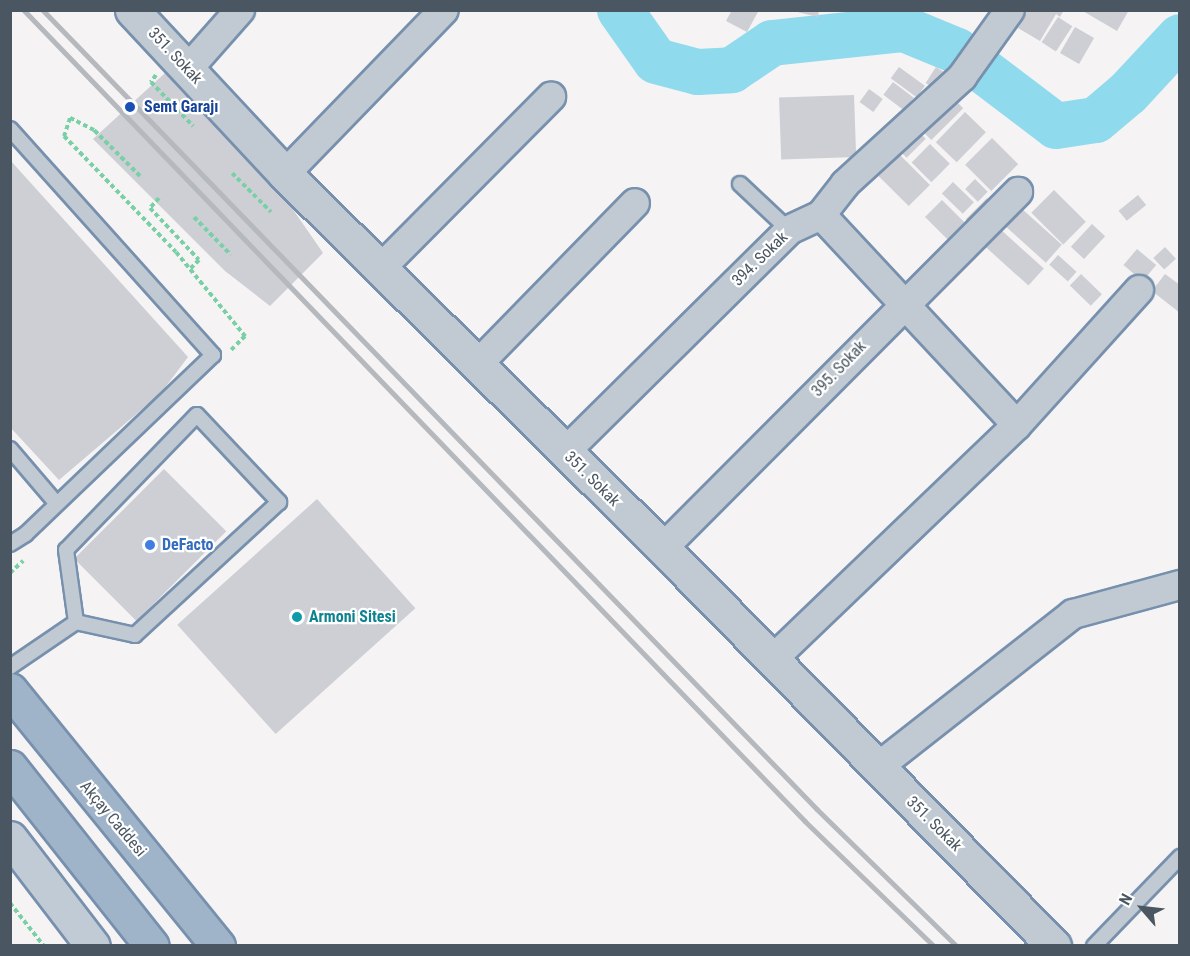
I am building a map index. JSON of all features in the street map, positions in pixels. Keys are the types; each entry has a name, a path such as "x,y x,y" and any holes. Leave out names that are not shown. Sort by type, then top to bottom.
{"highway":[{"name":"Akçay Caddesi","path":"10,690 218,945"},
{"path":"10,766 152,945"}],"main road":[{"path":"10,838 93,945"}],"street":[{"name":"351. Sokak","path":"132,10 285,174 663,548 1054,945"},
{"path":"187,70 240,10"},
{"path":"285,174 444,10"},
{"name":"394. Sokak","path":"565,452 789,230 821,215 845,184 962,77 1010,10"},
{"path":"380,269 551,97"},
{"name":"395. Sokak","path":"663,548 904,303 1018,192"},
{"path":"477,365 635,203"},
{"path":"821,215 1017,425"},
{"path":"772,660 1017,425 1139,290"},
{"path":"878,767 1073,614 1179,585"}],"lane":[{"path":"10,129 213,356 57,504 10,544"},
{"path":"740,184 789,230"},
{"path":"10,667 76,622 135,636 279,501 197,416 66,550 76,622"},
{"path":"10,449 57,504"},
{"path":"1094,945 1179,857"}],"path":[{"path":"152,82 193,126"},
{"path":"140,176 94,130 70,118 64,136 190,269 245,336 229,352"},
{"path":"232,173 271,212"},
{"path":"159,198 150,208 199,260 190,269"},
{"path":"194,217 231,255"},
{"path":"10,573 27,556"},
{"path":"10,903 44,945"}],"building":[{"path":"732,10 759,10 747,32 726,21"},
{"path":"789,10 819,10 818,17"},
{"path":"1028,10 1064,10 1060,17 1056,14 1040,41 1018,28"},
{"path":"1081,10 1129,10 1117,31"},
{"path":"1058,17 1072,26 1056,51 1042,42"},
{"path":"1075,27 1094,38 1079,64 1060,53"},
{"path":"899,67 925,86 917,97 891,78"},
{"path":"936,67 950,76 940,92 926,83"},
{"path":"165,73 292,208 323,253 270,306 225,271 93,139"},
{"path":"893,82 914,98 904,110 883,95"},
{"path":"869,89 883,99 873,112 860,102"},
{"path":"949,94 963,108 931,140 917,126"},
{"path":"854,95 856,157 781,160 779,98"},
{"path":"965,112 986,132 957,162 936,142"},
{"path":"913,126 926,139 907,158 894,145"},
{"path":"992,138 1018,164 991,191 965,165"},
{"path":"930,144 950,164 931,182 912,162"},
{"path":"891,146 930,185 909,206 870,167"},
{"path":"10,160 188,357 161,393 59,480 10,427"},
{"path":"975,179 988,192 978,202 965,189"},
{"path":"953,182 974,202 963,214 942,194"},
{"path":"1054,190 1086,222 1063,244 1031,213"},
{"path":"1138,195 1146,205 1127,221 1119,211"},
{"path":"987,198 996,207 975,228 966,219"},
{"path":"942,200 973,231 956,248 925,217"},
{"path":"1021,208 1062,245 1046,263 1005,226"},
{"path":"1092,224 1105,236 1084,259 1071,247"},
{"path":"1000,229 1044,268 1028,286 985,246"},
{"path":"1165,247 1176,259 1164,270 1153,258"},
{"path":"1137,249 1156,265 1143,281 1124,265"},
{"path":"1058,255 1077,272 1068,281 1049,265"},
{"path":"1081,274 1102,294 1091,306 1070,286"},
{"path":"1165,274 1180,285 1180,313 1152,291"},
{"name":"DeFacto","path":"164,469 226,531 136,621 74,559"},
{"name":"Armoni Sitesi","path":"317,499 415,608 276,734 177,625"}],"waterway":[{"path":"620,10 656,61 698,72 732,70 772,43 904,29 957,51 1056,126 1096,120 1128,93 1180,37"}],"railway":[{"path":"24,10 805,821 934,946"},
{"path":"43,10 817,809 957,946"}],"place":[{"name":"Semt Garajı","path":"130,107"},
{"name":"DeFacto","path":"150,545"},
{"name":"Armoni Sitesi","path":"297,617"}]}
